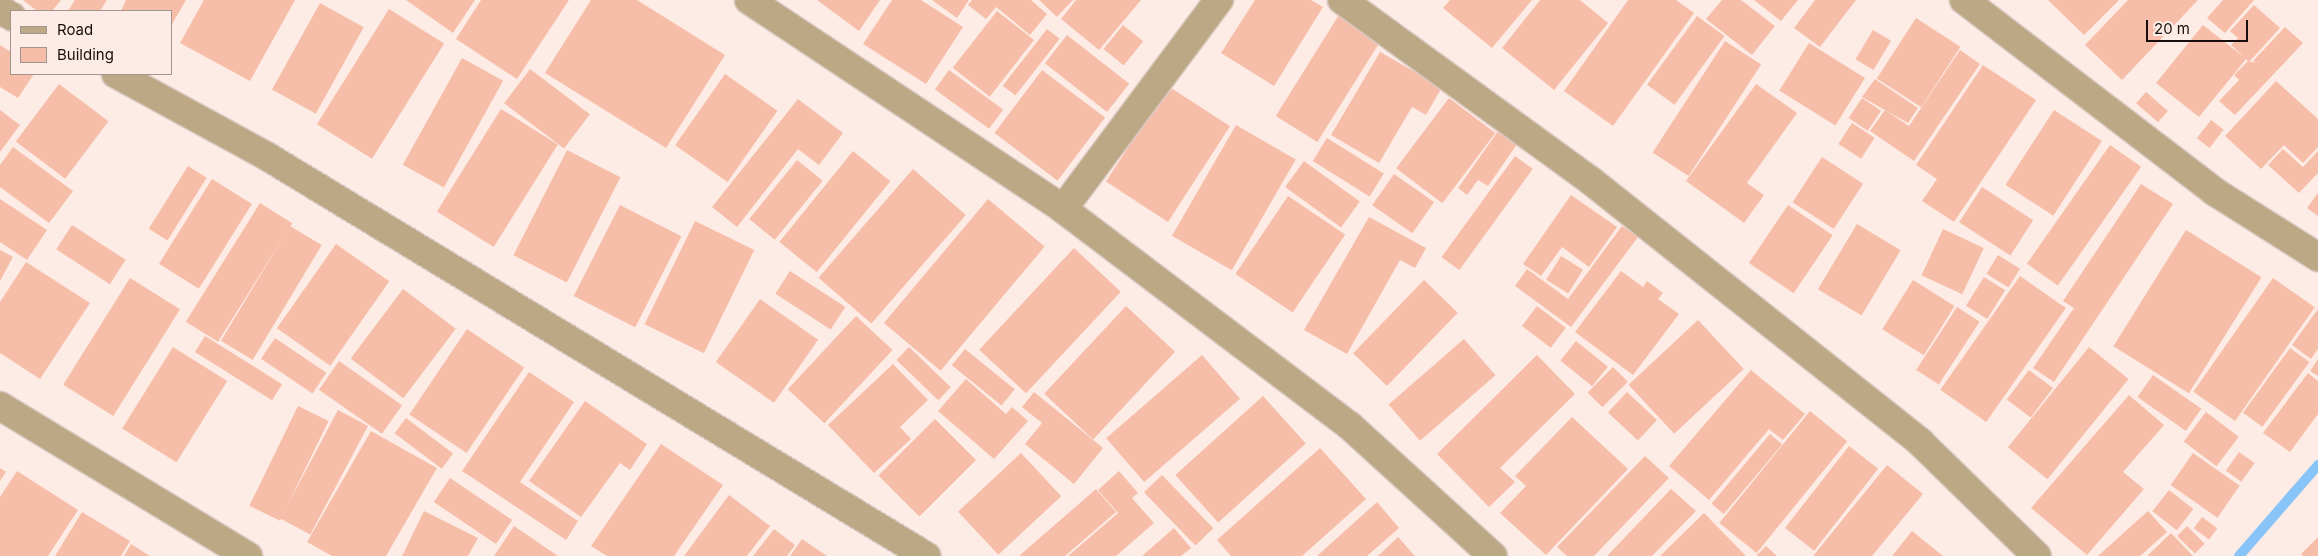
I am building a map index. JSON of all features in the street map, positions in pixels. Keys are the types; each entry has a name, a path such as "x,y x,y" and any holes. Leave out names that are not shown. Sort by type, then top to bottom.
{"street":[{"path":"749,0 1063,209 1350,426 1493,556"},
{"path":"1063,209 1219,0"},
{"path":"1342,0 1591,181 1905,430 2038,556"},
{"path":"1964,0 2215,192 2318,257"},
{"path":"118,75 268,157 926,556"},
{"path":"0,406 248,556"}],"building":[{"path":"23,0 61,0 53,10 36,10"},
{"path":"75,0 107,0 101,10 69,10"},
{"path":"126,0 186,0 172,24 172,10 121,10"},
{"path":"204,0 295,0 250,81 180,43"},
{"path":"406,0 475,0 453,33"},
{"path":"481,0 569,0 517,79 456,39"},
{"path":"591,0 637,0 725,55 666,148 545,73"},
{"path":"817,0 880,0 859,31"},
{"path":"892,0 921,0 963,27 926,84 863,44"},
{"path":"932,0 969,0 957,18"},
{"path":"972,0 1031,0 1047,14 1030,35 996,7 986,19 968,5"},
{"path":"1039,0 1073,0 1057,17"},
{"path":"1076,0 1141,0 1099,50 1061,19"},
{"path":"1255,0 1311,0 1323,7 1274,86 1221,53"},
{"path":"1450,0 1532,0 1492,48 1443,8"},
{"path":"1540,0 1580,0 1608,23 1554,90 1502,48"},
{"path":"1628,0 1676,0 1694,13 1613,126 1564,91"},
{"path":"1722,0 1741,0 1775,26 1752,55 1706,19"},
{"path":"1754,0 1798,0 1781,21"},
{"path":"1815,0 1856,0 1820,47 1794,28"},
{"path":"2048,0 2119,0 2084,35"},
{"path":"2128,0 2198,0 2122,80 2085,45"},
{"path":"2223,0 2254,0 2225,33 2207,18"},
{"path":"320,3 364,27 316,114 272,90"},
{"path":"2254,5 2280,28 2249,62 2246,59 2199,117 2156,83 2203,25 2245,58 2231,45 2238,38 2230,31"},
{"path":"389,9 444,43 372,159 317,124"},
{"path":"1342,10 1384,36 1317,142 1276,116"},
{"path":"997,11 1034,40 990,97 953,68"},
{"path":"1697,16 1725,36 1675,105 1647,85"},
{"path":"1916,18 1960,47 1921,107 1877,78"},
{"path":"1123,25 1143,41 1124,65 1103,49"},
{"path":"2285,27 2303,43 2235,115 2219,101 2239,80 2234,75 2248,61 2256,63 2253,61"},
{"path":"1047,29 1060,39 1015,96 1003,86"},
{"path":"1873,30 1891,41 1873,70 1855,59"},
{"path":"1067,35 1129,84 1107,112 1045,63"},
{"path":"1725,41 1761,64 1689,176 1653,153"},
{"path":"1809,43 1865,78 1835,125 1779,90"},
{"path":"0,45 10,51 10,75 33,75 18,98 0,87"},
{"path":"1960,50 1980,64 1914,161 1870,131 1885,110 1909,126"},
{"path":"1380,52 1442,87 1426,115 1412,107 1379,163 1331,135"},
{"path":"462,58 503,81 444,187 403,165"},
{"path":"1983,65 2036,100 1954,222 1922,201 1937,179 1916,165"},
{"path":"530,69 590,114 564,148 504,103"},
{"path":"949,70 1003,109 989,129 935,89"},
{"path":"1042,70 1105,118 1058,181 994,133"},
{"path":"725,74 777,111 728,182 675,145"},
{"path":"1875,79 1918,108 1908,123 1862,97"},
{"path":"2276,81 2318,119 2318,147 2303,163 2284,145 2261,169 2225,136"},
{"path":"59,84 109,121 65,179 16,142"},
{"path":"1756,84 1797,113 1747,183 1764,195 1744,223 1686,181"},
{"path":"1168,86 1230,126 1168,222 1106,182"},
{"path":"2146,92 2168,111 2158,122 2136,103"},
{"path":"1449,98 1495,133 1442,203 1396,168"},
{"path":"1862,98 1881,111 1868,131 1849,118"},
{"path":"798,99 843,133 819,165 798,149 737,227 712,207"},
{"path":"501,109 558,145 494,247 437,212"},
{"path":"0,110 20,125 0,152"},
{"path":"2054,110 2102,141 2053,216 2006,185"},
{"path":"2211,120 2224,130 2209,148 2197,138"},
{"path":"1852,123 1875,138 1861,159 1838,144"},
{"path":"1236,125 1296,160 1232,270 1172,236"},
{"path":"1501,127 1520,140 1488,186 1478,180 1467,195 1458,188"},
{"path":"1327,138 1384,174 1370,196 1313,161"},
{"path":"2110,145 2141,167 2058,286 2027,264"},
{"path":"13,147 73,191 49,223 0,187 0,165"},
{"path":"2283,149 2303,167 2318,151 2318,173 2299,193 2268,165"},
{"path":"567,150 620,177 567,282 513,255"},
{"path":"853,151 890,181 817,272 779,242"},
{"path":"1515,156 1533,169 1459,270 1442,257"},
{"path":"1822,157 1863,184 1834,229 1793,202"},
{"path":"797,160 823,181 775,240 749,219"},
{"path":"1304,161 1360,202 1341,227 1285,187"},
{"path":"188,166 207,178 167,240 149,229"},
{"path":"913,169 966,215 871,324 819,278"},
{"path":"1394,174 1434,202 1412,233 1372,205"},
{"path":"212,179 252,204 199,289 159,264"},
{"path":"2141,184 2173,204 2054,382 2033,368 2074,308 2063,301"},
{"path":"1982,187 2033,220 2010,255 1959,222"},
{"path":"2318,193 2318,216 2307,208"},
{"path":"1571,195 1617,227 1589,267 1562,247 1541,276 1523,264"},
{"path":"1288,196 1345,235 1293,313 1235,274"},
{"path":"0,199 47,230 27,260 0,242"},
{"path":"988,199 1045,247 941,371 884,323"},
{"path":"260,203 292,223 218,342 186,322"},
{"path":"620,205 681,236 635,327 574,296"},
{"path":"1788,205 1833,235 1794,293 1749,263"},
{"path":"1369,217 1426,248 1415,268 1400,260 1347,354 1304,330"},
{"path":"695,221 754,250 704,353 645,324"},
{"path":"1857,224 1901,250 1862,315 1818,289"},
{"path":"72,225 126,260 110,284 56,249"},
{"path":"290,226 322,245 253,360 221,341"},
{"path":"1622,226 1638,237 1571,327 1515,286 1527,269 1568,299"},
{"path":"1943,229 1984,248 1962,294 1921,275"},
{"path":"2186,230 2261,277 2189,393 2113,346"},
{"path":"336,244 389,281 330,366 277,328"},
{"path":"1074,248 1121,292 1026,393 979,350"},
{"path":"0,250 13,257 0,281"},
{"path":"1998,255 2020,269 2008,287 1986,274"},
{"path":"1561,256 1583,270 1568,294 1546,280"},
{"path":"26,262 90,303 40,379 0,353 0,302"},
{"path":"790,271 845,307 831,330 775,294"},
{"path":"1621,271 1643,287 1647,281 1663,293 1658,299 1679,314 1633,375 1575,332"},
{"path":"2020,276 2066,308 1986,422 1940,390"},
{"path":"1984,277 2005,290 1987,319 1966,306"},
{"path":"130,278 180,309 113,416 63,385"},
{"path":"2273,278 2315,307 2235,421 2193,392"},
{"path":"1424,280 1458,313 1387,386 1353,353"},
{"path":"1913,280 1955,306 1924,355 1882,329"},
{"path":"403,289 456,329 403,398 351,358"},
{"path":"760,299 818,340 774,403 716,362"},
{"path":"1126,306 1175,352 1093,439 1044,394"},
{"path":"1537,306 1566,328 1551,348 1522,326"},
{"path":"1957,307 1980,322 1939,385 1916,370"},
{"path":"2318,309 2318,349 2311,359 2292,345"},
{"path":"856,316 893,350 824,423 788,389"},
{"path":"1698,320 1744,369 1674,434 1629,385"},
{"path":"467,329 524,368 467,453 409,414"},
{"path":"205,336 282,384 272,400 195,352"},
{"path":"275,338 326,373 312,393 261,359"},
{"path":"1464,339 1495,375 1420,441 1389,405"},
{"path":"1576,341 1608,367 1592,386 1560,360"},
{"path":"173,347 227,381 176,462 122,428"},
{"path":"909,347 951,387 938,400 896,360"},
{"path":"2089,347 2129,379 2047,479 2008,447"},
{"path":"2290,348 2309,362 2262,427 2243,413"},
{"path":"965,349 1015,389 1002,406 952,365"},
{"path":"1202,355 1240,399 1144,482 1106,438"},
{"path":"1537,355 1575,394 1500,468 1515,482 1489,507 1437,454"},
{"path":"2318,359 2318,376 2310,371"},
{"path":"339,361 402,405 382,434 319,390"},
{"path":"893,364 928,400 900,427 911,439 874,473 828,425"},
{"path":"1613,367 1628,382 1602,407 1588,392"},
{"path":"1751,370 1805,414 1783,440 1769,429 1709,500 1669,466"},
{"path":"2029,370 2053,388 2031,418 2007,400"},
{"path":"529,372 574,402 520,482 578,521 566,540 462,471"},
{"path":"2308,373 2318,381 2318,414 2290,452 2263,433"},
{"path":"2153,375 2201,409 2186,431 2138,397"},
{"path":"966,379 1006,414 1012,407 1028,421 994,459 938,411"},
{"path":"1034,392 1103,448 1074,484 1025,444 1042,423 1022,407"},
{"path":"1627,392 1657,420 1638,440 1608,412"},
{"path":"2129,395 2164,425 2123,472 2144,489 2087,555 2031,508"},
{"path":"1263,396 1306,444 1218,523 1175,475"},
{"path":"585,401 647,444 630,470 620,463 581,517 529,481"},
{"path":"298,406 329,421 280,521 249,506"},
{"path":"338,410 368,426 310,535 280,519"},
{"path":"1810,411 1847,441 1757,553 1719,523"},
{"path":"2206,412 2239,437 2216,466 2184,442"},
{"path":"1572,417 1628,469 1546,555 1500,513 1526,486 1515,476"},
{"path":"406,418 453,454 442,469 395,433"},
{"path":"935,419 976,460 919,517 878,476"},
{"path":"371,431 437,468 386,556 332,556 307,542"},
{"path":"1770,434 1782,444 1724,514 1712,504"},
{"path":"661,444 723,485 674,556 607,556 591,546"},
{"path":"1849,446 1878,469 1814,551 1785,528"},
{"path":"1320,448 1366,499 1302,556 1231,556 1217,540"},
{"path":"2239,452 2255,463 2241,482 2226,471"},
{"path":"1021,453 1061,496 998,555 958,512"},
{"path":"2193,453 2240,486 2217,518 2171,485"},
{"path":"1645,456 1669,478 1594,556 1567,556 1557,547"},
{"path":"1887,465 1923,494 1872,556 1813,556"},
{"path":"0,468 6,472 0,481"},
{"path":"17,471 78,510 48,556 0,556 0,497"},
{"path":"1119,471 1138,493 1132,498 1154,523 1116,556 1068,556 1118,513 1098,490"},
{"path":"1162,475 1213,528 1195,546 1144,492"},
{"path":"450,478 512,520 496,544 434,502"},
{"path":"1096,489 1116,512 1065,556 1019,556"},
{"path":"1671,489 1696,511 1652,556 1607,556"},
{"path":"2169,490 2193,509 2177,530 2152,511"},
{"path":"729,495 770,526 747,556 684,556"},
{"path":"1377,502 1399,528 1367,556 1317,556"},
{"path":"424,511 478,538 468,556 402,556"},
{"path":"2148,511 2167,532 2140,556 2098,556"},
{"path":"82,512 130,541 121,556 55,556"},
{"path":"1704,513 1746,556 1660,556"},
{"path":"2202,517 2217,528 2209,539 2194,528"},
{"path":"514,526 558,556 494,556"},
{"path":"2187,526 2205,544 2195,554 2177,536"},
{"path":"1174,528 1191,548 1181,556 1142,556"},
{"path":"774,529 795,545 787,556 753,556"},
{"path":"1912,531 1943,556 1892,556"},
{"path":"2171,533 2193,556 2147,556"},
{"path":"1398,537 1415,556 1378,556"},
{"path":"2318,537 2318,556 2303,556 2301,554"},
{"path":"802,539 827,556 790,556"},
{"path":"131,544 150,556 124,556"},
{"path":"1766,546 1777,556 1756,556"}],"waterway":[{"path":"2239,556 2318,465"}]}
